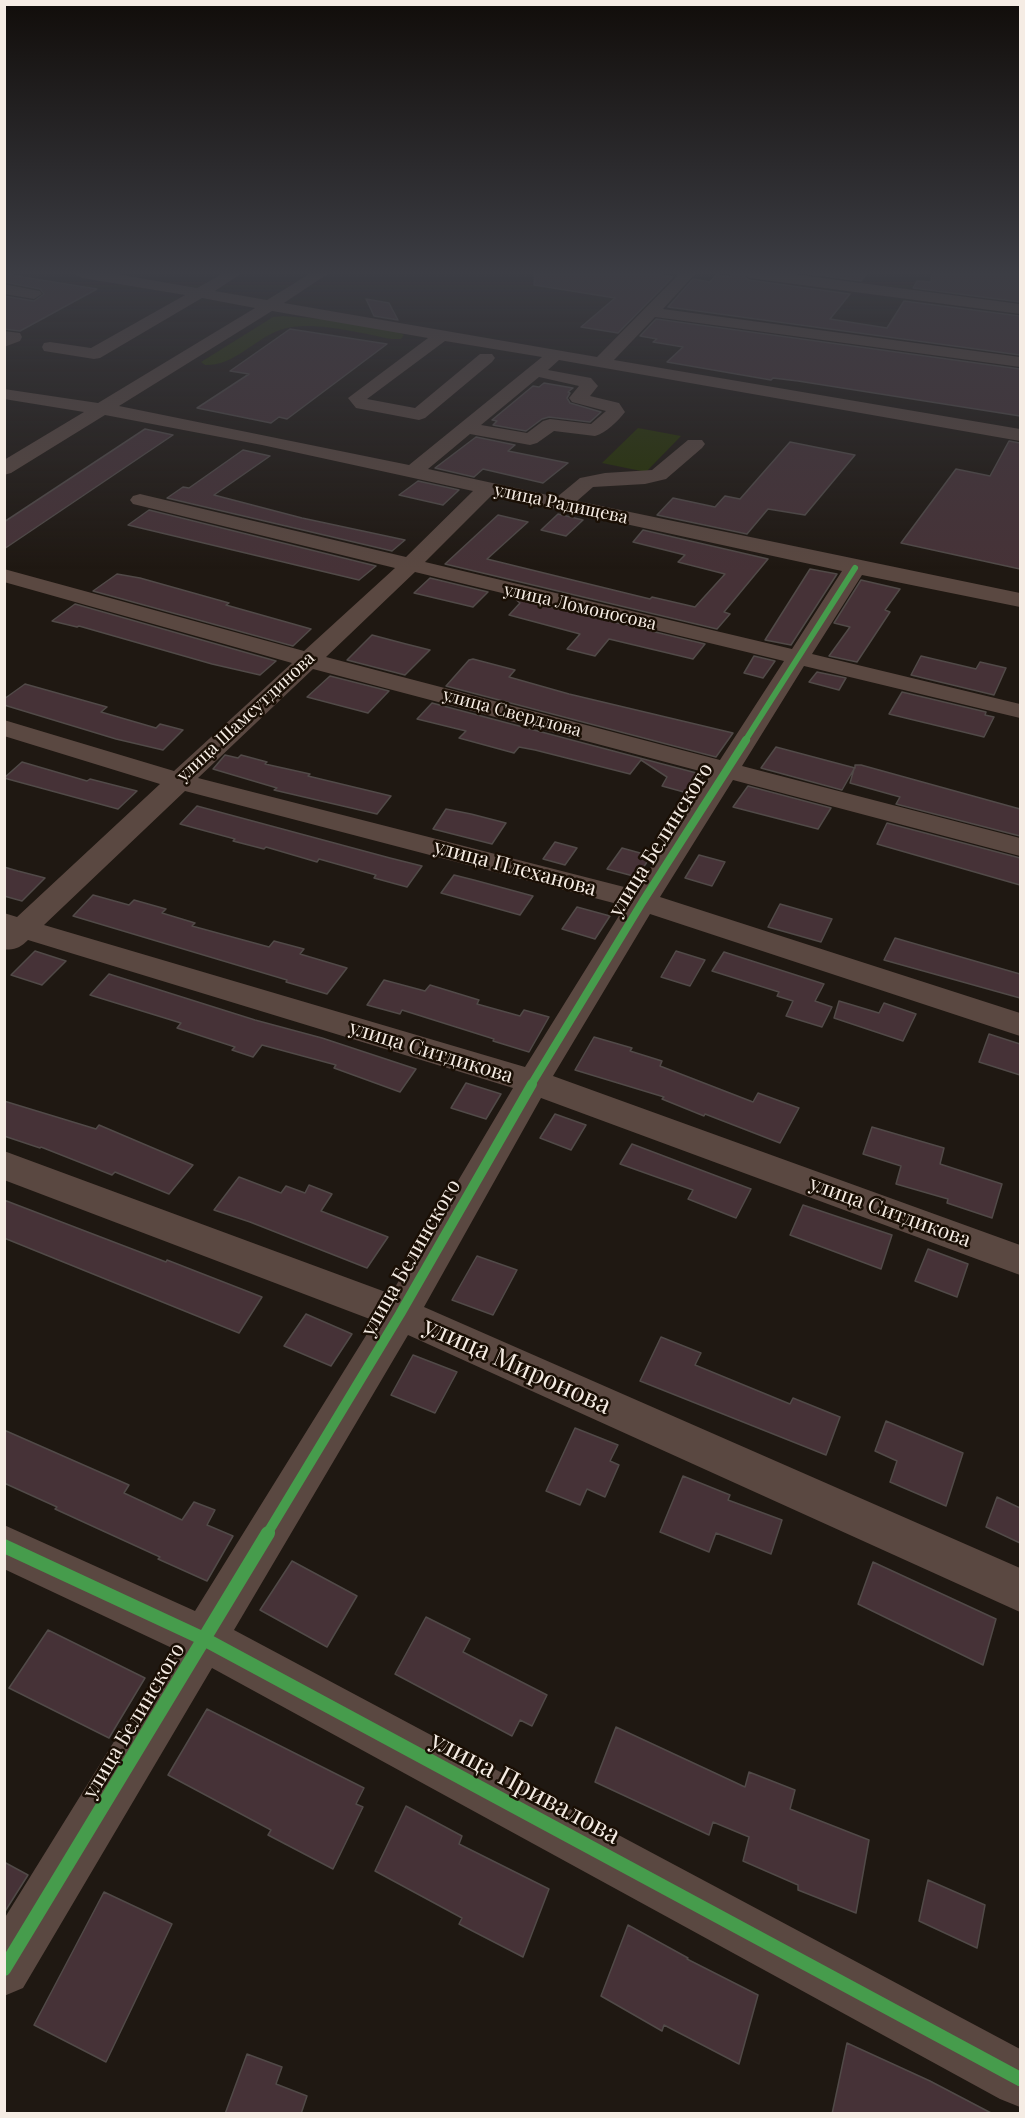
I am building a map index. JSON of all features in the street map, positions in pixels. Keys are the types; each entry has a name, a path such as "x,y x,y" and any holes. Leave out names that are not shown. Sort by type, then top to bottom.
{"street":[{"path":"4,469 163,372"},
{"path":"392,372 357,398 362,404 419,414 469,372"},
{"path":"646,372 1020,435"},
{"path":"414,471 465,429 533,373 585,382 589,386 578,397 579,400 612,407 616,412 596,430 550,425 530,439 465,429"},
{"name":"улица Радищева","path":"4,393 101,411 150,417 414,471 855,568 1020,600"},
{"path":"561,504 587,482 660,475 695,444"},
{"name":"улица Шамсутдинова","path":"10,932 178,781 409,566 487,488"},
{"name":"улица Ломоносова","path":"140,500 1020,711"},
{"name":"улица Белинского","path":"4,1969 400,1314 642,901 799,659 855,568"},
{"name":"улица Свердлова","path":"4,574 308,660 1020,847"},
{"name":"улица Плеханова","path":"4,728 178,781 642,901 1020,1025"},
{"name":"улица Ситдикова","path":"10,932 534,1082 1020,1260"},
{"name":"улица Миронова","path":"4,1165 400,1314 1020,1590"},
{"name":"улица Привалова","path":"4,1546 204,1639 1020,2079"}],"green space":[{"path":"638,428 681,436 646,472 602,463"}],"building":[{"path":"235,372 350,372 287,419 279,417 271,423 197,408 249,374"},
{"path":"724,372 1020,372 1020,416 798,381 773,378 771,380"},
{"path":"544,383 573,388 568,392 570,393 567,398 570,403 601,412 590,422 549,417 542,419 526,431 493,425 497,421 492,420 533,386 539,387"},
{"path":"145,429 173,435 4,549 4,522"},
{"path":"476,437 515,445 508,451 568,463 543,483 483,469 474,477 435,468"},
{"path":"1009,441 1020,443 1020,569 901,543 956,469 990,476"},
{"path":"790,442 855,455 805,515 768,509 747,534 657,515 673,498 715,507 725,496 740,499"},
{"path":"243,450 270,456 214,495 302,518 405,540 392,551 167,498 183,487 189,488"},
{"path":"418,481 459,490 443,505 399,495"},
{"path":"149,510 376,566 359,580 128,525"},
{"path":"558,514 583,520 566,536 541,530"},
{"path":"498,515 528,522 487,559 650,599 652,597 695,607 725,574 678,562 685,555 633,542 643,530 768,559 724,612 730,614 717,629 445,564"},
{"path":"810,569 837,574 791,645 765,640"},
{"path":"117,574 140,578 229,603 226,605 311,629 293,646 93,591"},
{"path":"430,578 488,592 473,607 414,593"},
{"path":"861,580 900,589 885,610 890,612 857,662 829,656 850,627 834,623"},
{"path":"514,598 705,644 693,659 609,639 595,656 567,649 580,634 509,615 520,603"},
{"path":"75,604 276,661 260,675 212,664 79,626 52,621"},
{"path":"372,635 430,650 405,675 347,660"},
{"path":"754,656 775,661 763,678 744,673"},
{"path":"921,656 976,669 980,662 1006,668 994,695 911,675"},
{"path":"473,659 515,670 509,677 569,694 733,733 716,757 446,686 469,660"},
{"path":"817,672 846,678 839,690 809,682"},
{"path":"330,676 389,691 368,713 307,697"},
{"path":"25,684 107,707 101,712 156,728 160,724 183,730 163,750 116,739 4,705 4,699"},
{"path":"902,692 986,712 985,715 994,717 984,737 889,714"},
{"path":"432,703 704,775 691,794 662,786 667,777 641,760 630,774 519,747 514,753 459,738 466,731 417,719"},
{"path":"776,747 855,768 855,765 861,765 1020,809 1020,836 896,804 900,797 850,783 854,769 842,790 761,768"},
{"path":"225,755 238,758 241,755 267,762 265,764 310,774 308,776 391,796 377,814 274,790 277,788 213,769"},
{"path":"22,762 87,781 90,779 137,791 118,809 4,778"},
{"path":"748,786 831,808 818,829 733,807"},
{"path":"197,806 422,866 407,887 374,878 376,875 319,859 317,862 266,847 264,849 180,824"},
{"path":"446,809 506,823 492,844 433,829"},
{"path":"887,823 1020,858 1020,885 877,844"},
{"path":"555,842 577,848 565,865 543,859"},
{"path":"622,848 651,856 637,877 607,869"},
{"path":"699,855 725,862 712,886 685,878"},
{"path":"4,867 45,878 22,901 4,896"},
{"path":"454,875 533,896 520,915 441,893"},
{"path":"93,895 129,905 134,900 166,909 162,913 195,923 192,926 269,947 274,941 304,949 300,954 347,968 327,994 73,916"},
{"path":"780,904 832,919 821,942 768,927"},
{"path":"577,907 610,916 595,939 562,929"},
{"path":"895,938 1020,974 1020,998 884,960"},
{"path":"35,951 66,961 42,985 11,975"},
{"path":"676,951 705,960 690,986 661,977"},
{"path":"724,952 824,984 815,1001 832,1007 822,1027 786,1016 793,1001 777,996 779,992 712,971"},
{"path":"109,974 255,1020 322,1038 416,1069 400,1092 334,1068 336,1065 262,1045 253,1057 232,1050 235,1047 177,1028 181,1023 90,995"},
{"path":"384,980 425,991 430,985 479,1000 477,1004 520,1016 524,1010 549,1017 529,1052 402,1010 400,1014 367,1005"},
{"path":"839,1001 879,1013 884,1003 916,1014 903,1041 834,1018"},
{"path":"989,1034 1020,1044 1020,1075 979,1062"},
{"path":"594,1037 632,1048 630,1051 662,1061 660,1066 753,1102 758,1093 799,1108 780,1143 705,1114 704,1116 662,1099 664,1097 575,1070"},
{"path":"466,1083 501,1094 486,1119 451,1108"},
{"path":"4,1101 96,1129 99,1125 193,1165 169,1194 115,1172 112,1175 41,1147 4,1136"},
{"path":"555,1114 586,1125 571,1150 540,1138"},
{"path":"872,1127 944,1148 940,1164 1002,1184 992,1218 947,1203 948,1199 896,1184 901,1166 863,1154"},
{"path":"632,1144 751,1189 736,1218 688,1199 693,1190 620,1164"},
{"path":"239,1177 281,1193 286,1186 305,1193 309,1185 332,1194 321,1211 388,1237 367,1268 214,1210"},
{"path":"4,1200 262,1297 239,1333 4,1238"},
{"path":"803,1205 892,1235 881,1269 790,1235"},
{"path":"928,1249 968,1264 957,1297 915,1281"},
{"path":"477,1256 517,1270 493,1315 452,1300"},
{"path":"306,1314 352,1334 331,1366 284,1346"},
{"path":"661,1337 701,1353 695,1365 790,1404 793,1398 840,1417 826,1455 640,1381"},
{"path":"413,1355 457,1372 435,1413 391,1395"},
{"path":"886,1421 963,1453 946,1506 890,1482 897,1461 875,1451"},
{"path":"575,1428 618,1445 610,1461 619,1465 605,1497 587,1489 580,1505 546,1491"},
{"path":"4,1430 129,1485 124,1493 182,1520 194,1502 215,1510 207,1525 233,1536 207,1581 4,1483"},
{"path":"683,1476 730,1495 728,1500 782,1520 771,1554 716,1533 709,1552 660,1532"},
{"path":"997,1497 1020,1508 1020,1543 986,1527"},
{"path":"292,1561 357,1596 327,1647 260,1610"},
{"path":"873,1562 996,1619 983,1665 858,1604"},
{"path":"426,1617 470,1639 463,1652 547,1695 532,1726 520,1720 512,1736 395,1674"},
{"path":"48,1630 145,1678 109,1738 9,1688"},
{"path":"207,1709 364,1788 356,1804 363,1807 333,1869 268,1835 271,1830 168,1775"},
{"path":"616,1727 745,1787 749,1772 795,1790 790,1809 869,1840 856,1913 798,1890 798,1885 743,1861 749,1837 713,1822 709,1835 595,1782"},
{"path":"406,1806 462,1836 459,1844 549,1889 523,1957 459,1924 462,1918 375,1871"},
{"path":"4,1862 28,1875 4,1913"},
{"path":"928,1880 985,1905 977,1948 919,1921"},
{"path":"104,1892 172,1924 106,2062 34,2025"},
{"path":"628,1925 687,1959 758,1995 739,2064 664,2025 662,2031 601,1996"},
{"path":"847,2043 930,2081 993,2114 832,2114"},
{"path":"247,2054 282,2067 276,2084 307,2096 301,2114 225,2114"}],"cycle path":[{"path":"4,1969 400,1314 533,1082 643,901 855,568"},
{"path":"4,1546 204,1639 1020,2079"}]}
